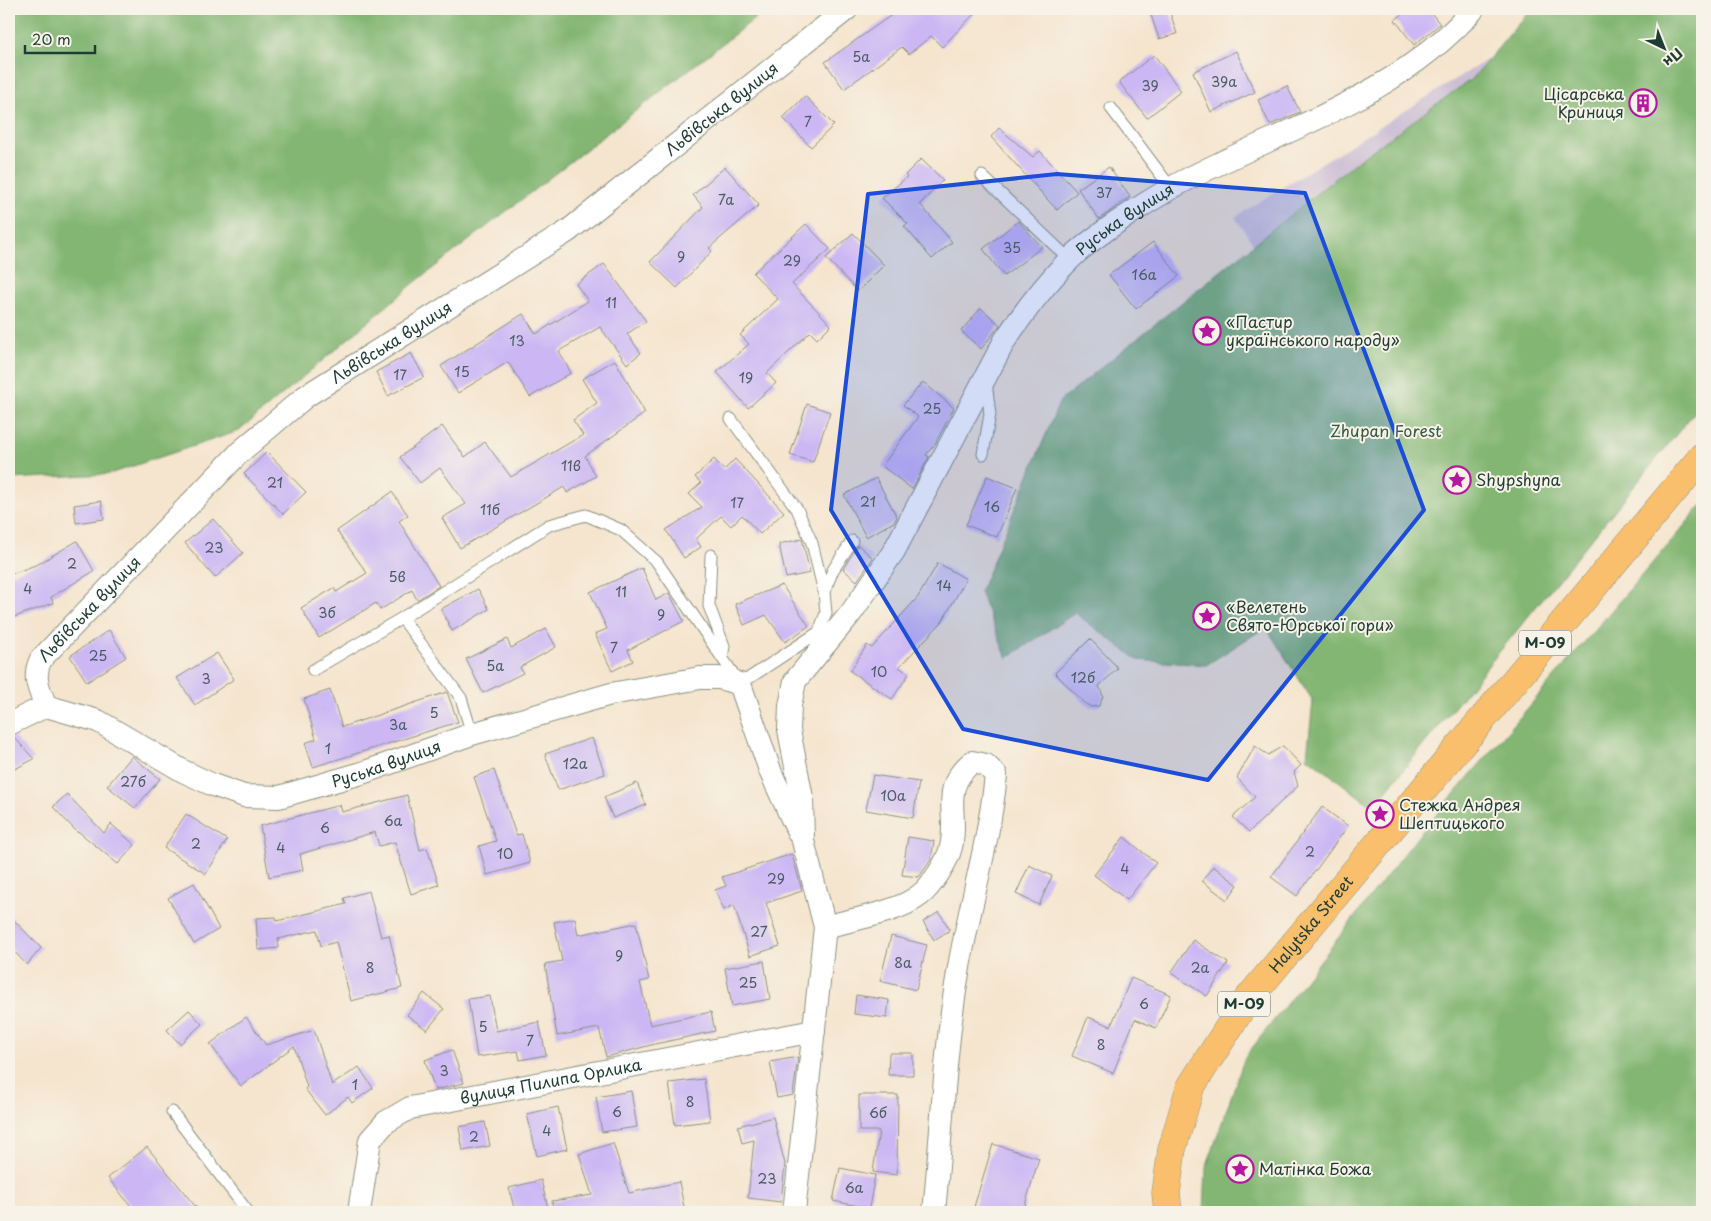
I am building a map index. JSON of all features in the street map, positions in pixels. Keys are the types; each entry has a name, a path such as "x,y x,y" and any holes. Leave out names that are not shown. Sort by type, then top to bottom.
{"main road":[{"name":"Halytska Street","path":"1168,1212 1166,1193 1172,1149 1190,1088 1244,1004 1702,457"}],"street":[{"name":"Львівська вулиця","path":"46,706 35,678 36,668 41,659 240,452 306,396 568,231 847,9"},
{"name":"Руська вулиця","path":"802,841 802,798 789,730 790,706 795,681 851,613 894,551 1005,340 1025,310 1070,260 1103,234 1171,188 1368,94 1449,36 1472,11 1471,9"},
{"name":"Руська вулиця","path":"46,706 98,721 184,771 244,796 279,797 362,773 472,734 611,694 700,678 719,678 740,684"},
{"path":"740,684 768,765 802,841 825,926 794,1212"},
{"path":"9,724 46,706"},
{"path":"825,926 904,904 920,896 933,882 951,848 953,784 961,771 972,762 986,765 996,775 987,840 958,973 946,1066 934,1212"},
{"name":"вулиця Пилипа Орлика","path":"359,1212 370,1140 386,1122 410,1108 814,1031"}],"lane":[{"path":"1112,108 1171,188"},
{"path":"982,176 1070,260"},
{"path":"983,454 990,414 986,376"},
{"path":"313,670 402,618 549,525 586,515 621,530 657,562 740,684 819,632 826,613 824,592 812,543 797,509 731,420"},
{"path":"824,592 833,570 852,541"},
{"path":"711,555 709,606 724,646 722,658"},
{"path":"402,618 460,698 472,734"},
{"path":"172,1112 248,1212"}],"highlighted area":[{"path":"1057,174 1305,193 1424,510 1208,780 963,729 831,510 868,194"}],"shaded area":[{"path":"1568,9 1254,245 1235,217"}],"green space":[{"path":"9,9 767,9 414,283 239,431 109,474 9,479"},
{"name":"Zhupan Forest","path":"1531,9 1702,9 1702,403 1373,807 1307,757 1313,701 1266,627 1206,665 1138,660 1075,613 1007,658 980,592 1060,401 1352,165 1473,78"},
{"path":"1702,505 1702,1212 1204,1212 1206,1168 1245,1057 1419,835"}],"building":[{"path":"900,9 979,9 942,47 931,36 909,54 902,47 844,89 825,62"},
{"path":"1149,9 1169,9 1177,34 1159,39"},
{"path":"1409,9 1428,9 1440,24 1414,45 1395,20"},
{"path":"1236,51 1255,92 1211,112 1193,72"},
{"path":"1154,55 1181,91 1147,118 1119,82"},
{"path":"1287,86 1300,112 1270,125 1258,100"},
{"path":"805,96 834,125 811,147 783,118"},
{"path":"999,128 1033,157 1040,151 1077,192 1057,210 991,137"},
{"path":"921,159 943,180 920,204 952,242 932,259 904,226 908,224 882,198 907,177 905,175"},
{"path":"725,167 759,205 709,248 712,251 677,288 650,262 703,207 693,195"},
{"path":"1109,167 1130,197 1099,219 1078,189"},
{"path":"1018,221 1042,247 1004,276 983,249"},
{"path":"806,224 830,249 792,284 831,325 817,339 810,332 767,373 776,383 748,408 717,372 749,344 740,335 778,299 753,273"},
{"path":"853,233 884,265 858,291 826,258"},
{"path":"1153,242 1179,276 1136,309 1109,275"},
{"path":"604,264 646,321 627,334 641,353 627,364 600,327 559,351 571,373 530,397 508,362 458,393 441,366 523,314 536,334 588,301 576,284"},
{"path":"981,308 1000,325 981,349 961,331"},
{"path":"411,353 424,377 388,396 376,372"},
{"path":"615,360 645,413 585,456 596,476 567,493 564,487 460,548 442,518 466,504 440,468 420,483 400,457 442,426 465,457 485,442 511,477 583,435 573,420 597,403 582,379"},
{"path":"923,382 954,408 935,444 926,455 929,457 912,489 882,466 918,417 903,405"},
{"path":"807,404 830,412 813,462 790,455"},
{"path":"267,452 306,492 283,514 244,474"},
{"path":"714,459 724,470 735,459 784,512 760,534 742,515 731,526 721,516 696,539 701,547 684,558 666,530 702,507 689,494 701,483 695,477"},
{"path":"987,476 1017,488 997,537 966,525"},
{"path":"876,478 897,517 894,522 866,537 844,495"},
{"path":"392,492 408,515 399,521 439,586 417,600 412,590 380,610 376,603 319,638 301,608 334,588 336,592 367,573 337,531"},
{"path":"101,501 104,519 76,523 74,505"},
{"path":"213,519 243,553 215,578 185,543"},
{"path":"802,539 810,573 786,578 779,544"},
{"path":"77,541 94,571 51,597 53,603 9,619 9,575 38,564"},
{"path":"858,545 873,558 857,581 843,569"},
{"path":"938,563 966,579 942,622 899,667 909,674 892,699 850,671 867,645 872,648 918,597"},
{"path":"642,568 656,600 669,593 684,621 628,650 633,661 612,671 595,634 607,629 590,592"},
{"path":"782,585 809,626 785,642 766,615 744,625 735,604"},
{"path":"478,589 489,609 452,631 441,609"},
{"path":"546,629 556,647 520,667 523,673 483,693 466,659 507,639 511,648"},
{"path":"109,630 126,657 87,682 70,656"},
{"path":"1090,639 1118,668 1099,686 1103,696 1099,706 1091,707 1083,702 1055,673"},
{"path":"217,653 234,679 195,705 177,678"},
{"path":"330,690 342,727 447,692 458,722 313,767 305,743 316,739 304,699"},
{"path":"13,736 34,759 9,772 9,737"},
{"path":"592,738 605,774 558,790 545,754"},
{"path":"1255,746 1268,755 1283,746 1301,765 1294,772 1298,786 1249,832 1233,817 1255,797 1237,778"},
{"path":"132,756 160,779 135,808 107,786"},
{"path":"494,770 516,835 522,834 530,863 487,875 479,846 496,841 474,777"},
{"path":"873,775 919,782 913,818 866,810"},
{"path":"637,783 646,805 613,818 604,797"},
{"path":"67,794 104,833 111,824 135,845 118,864 78,833 53,807"},
{"path":"407,795 420,850 427,848 439,885 411,894 395,842 379,846 375,832 300,854 303,870 269,877 260,826 340,805 342,812"},
{"path":"1322,807 1348,826 1297,896 1271,877"},
{"path":"186,814 227,840 206,874 164,848"},
{"path":"908,837 934,841 931,860 919,877 902,875"},
{"path":"1124,837 1156,863 1127,900 1094,875"},
{"path":"792,854 802,891 766,903 780,946 750,956 734,905 724,910 715,890 726,886 722,877"},
{"path":"1029,865 1052,876 1039,905 1016,894"},
{"path":"1213,866 1238,885 1227,900 1202,881"},
{"path":"194,883 219,929 194,944 168,898"},
{"path":"369,891 381,937 389,935 402,988 351,1001 336,942 321,946 317,930 278,939 279,948 258,950 256,918 276,917 277,921 346,904 344,898"},
{"path":"939,912 950,930 934,940 923,922"},
{"path":"9,915 41,948 27,965 9,946"},
{"path":"575,918 578,935 636,923 649,980 640,982 650,1025 711,1012 715,1031 606,1057 599,1028 557,1036 545,964 562,961 554,922"},
{"path":"891,936 927,945 916,990 880,981"},
{"path":"1193,940 1228,963 1207,996 1171,973"},
{"path":"764,961 770,999 732,1006 725,968"},
{"path":"1131,978 1171,995 1156,1028 1135,1019 1113,1073 1072,1056 1088,1017 1111,1026"},
{"path":"424,993 444,1009 427,1030 407,1015"},
{"path":"856,995 889,1000 887,1018 854,1014"},
{"path":"490,996 496,1031 539,1022 546,1055 520,1060 518,1051 477,1057 468,999"},
{"path":"189,1010 202,1024 180,1044 167,1030"},
{"path":"246,1017 266,1045 314,1030 332,1085 359,1067 373,1088 352,1103 348,1097 325,1115 305,1089 307,1087 294,1046 241,1086 210,1044"},
{"path":"452,1050 464,1083 435,1090 425,1060"},
{"path":"889,1053 913,1053 913,1075 888,1075"},
{"path":"798,1057 793,1095 777,1098 770,1062"},
{"path":"704,1079 710,1121 675,1125 669,1083"},
{"path":"631,1091 637,1127 602,1132 596,1097"},
{"path":"859,1095 898,1095 897,1175 873,1172 879,1131 859,1131"},
{"path":"558,1107 567,1149 537,1156 527,1114"},
{"path":"773,1117 785,1164 781,1202 748,1198 754,1140 742,1143 738,1126"},
{"path":"485,1122 490,1146 463,1151 459,1127"},
{"path":"613,1143 629,1193 679,1182 685,1212 553,1212 552,1201 592,1195 579,1154"},
{"path":"993,1144 1039,1158 1023,1212 990,1212 974,1207"},
{"path":"147,1147 200,1212 136,1212 108,1178"},
{"path":"840,1168 875,1175 869,1208 833,1201"},
{"path":"541,1180 549,1212 515,1212 509,1188"}],"place":[{"name":"Цісарська Криниця","path":"1643,103"},
{"name":"«Пастир українського народу»","path":"1207,331"},
{"name":"Shypshyna","path":"1457,480"},
{"name":"«Велетень Свято-Юрської гори»","path":"1207,616"},
{"name":"Стежка Андрея Шептицького","path":"1380,814"},
{"name":"Матінка Божа","path":"1240,1169"}]}
